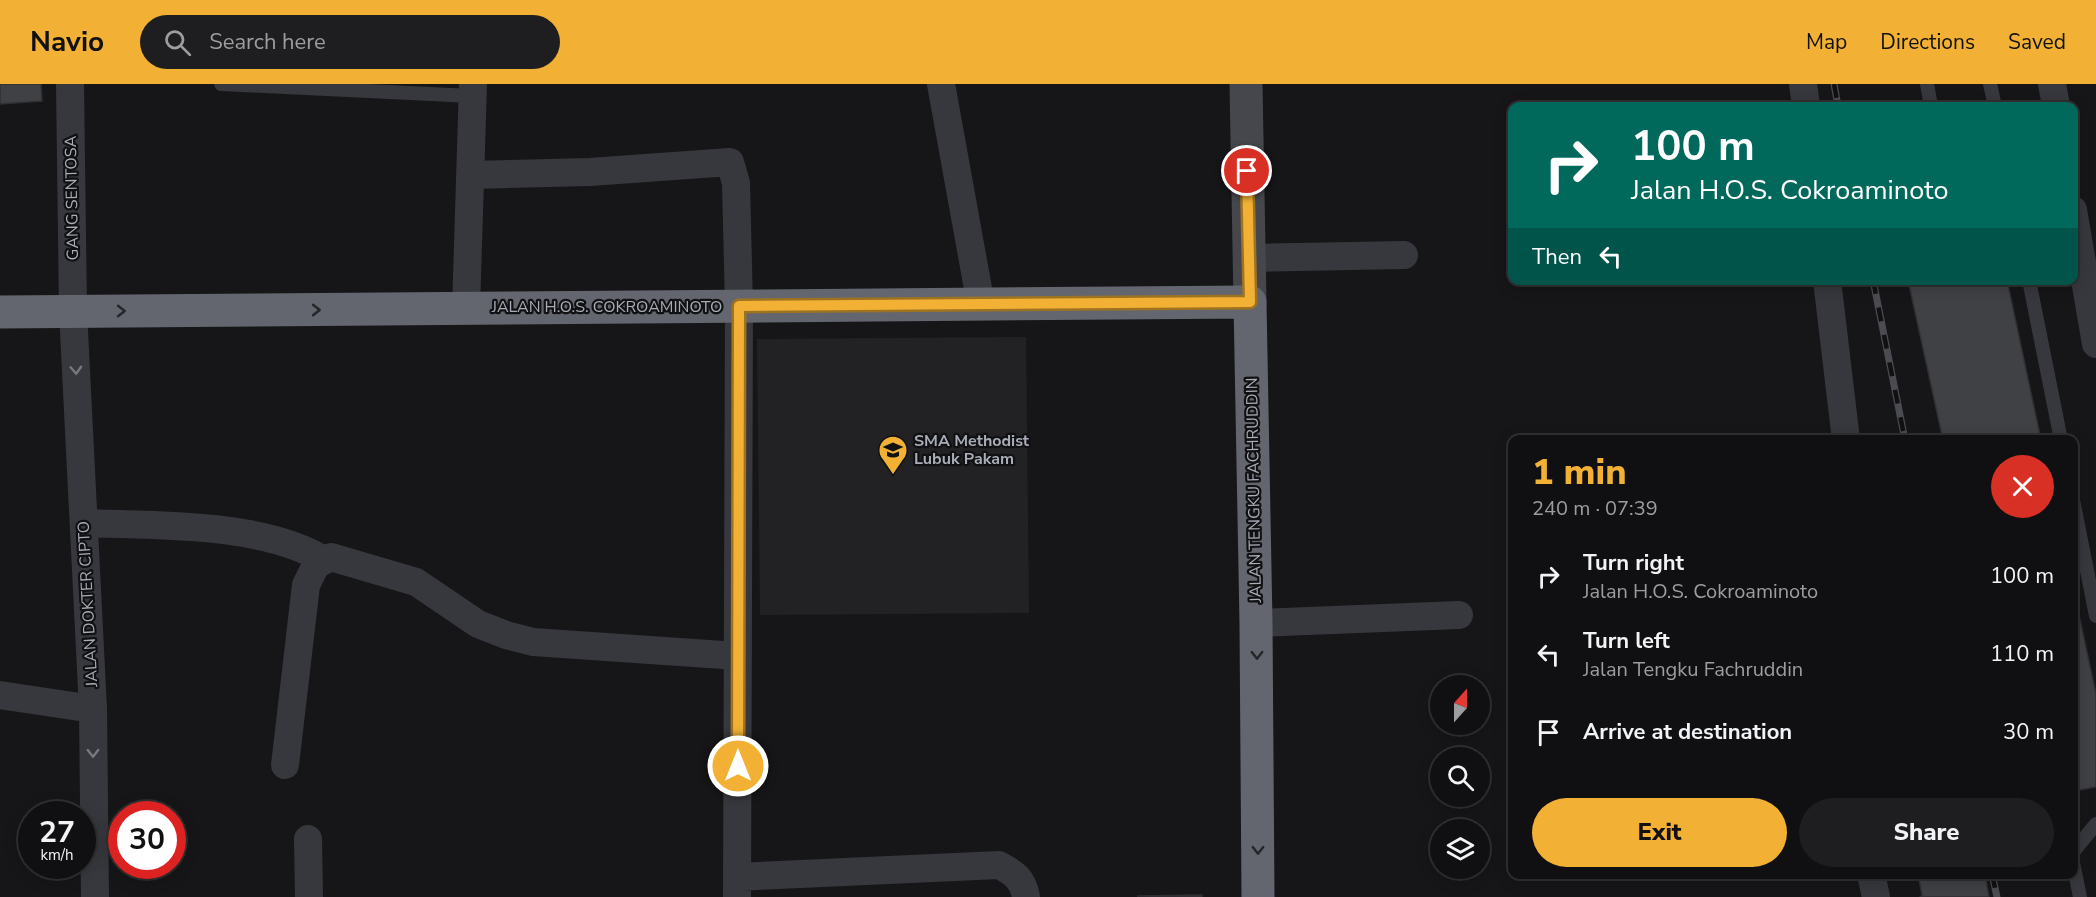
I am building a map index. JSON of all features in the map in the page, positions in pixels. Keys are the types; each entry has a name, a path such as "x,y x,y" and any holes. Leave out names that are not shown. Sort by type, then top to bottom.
{"highway":[{"name":"JALAN H.O.S. COKROAMINOTO","path":"0,312 1250,302"},
{"name":"JALAN TENGKU FACHRUDDIN","path":"1250,302 1258,897"}],"main road":[{"name":"JALAN TENGKU FACHRUDDIN","path":"1246,84 1250,302"}],"street":[{"name":"GANG SENTOSA","path":"70,84 73,311"},
{"path":"941,84 981,305"},
{"path":"1803,84 1805,102"},
{"path":"2052,84 2055,102"},
{"path":"466,309 473,90"},
{"path":"471,175 590,172 730,162 736,183 739,306 737,887 999,865 1013,872 1024,886 1026,897"},
{"path":"2081,215 2096,344"},
{"path":"1249,258 1404,255"},
{"path":"1828,285 1845,435"},
{"name":"JALAN DOKTER CIPTO","path":"73,311 93,709 95,897"},
{"path":"84,523 235,532 285,543 307,550 324,560"},
{"path":"285,765 306,585 316,565 331,557 416,582 478,624 533,642 738,656"},
{"path":"1256,623 1459,615"},
{"path":"0,694 93,709"},
{"path":"308,839 309,897"},
{"path":"1872,879 1876,897"}],"lane":[{"path":"220,84 473,90"},
{"path":"1927,84 1930,102"},
{"path":"1990,84 1994,102"},
{"path":"2031,285 2060,435"},
{"path":"2078,525 2096,616"},
{"path":"2078,846 2096,824"},
{"path":"2076,879 2080,897"}],"shaded area":[{"name":"SMA Methodist Lubuk Pakam","path":"1026,337 1029,613 760,615 757,339"}],"building":[{"path":"0,84 41,84 42,101 0,104"},
{"path":"1909,285 2008,285 2040,435 1942,435"},
{"path":"2078,610 2096,694 2096,787 2078,790"},
{"path":"1919,879 1986,879 1989,897 1920,897 1922,895"},
{"path":"1202,895 1202,897 1137,896"}],"railway":[{"path":"1834,84 1837,102"},
{"path":"1874,285 1904,435"},
{"path":"1993,879 1997,897"}],"place":[{"name":"SMA Methodist Lubuk Pakam","path":"893,476"}],"route":[{"path":"738,766 739,306 1250,302 1247,171"}]}
